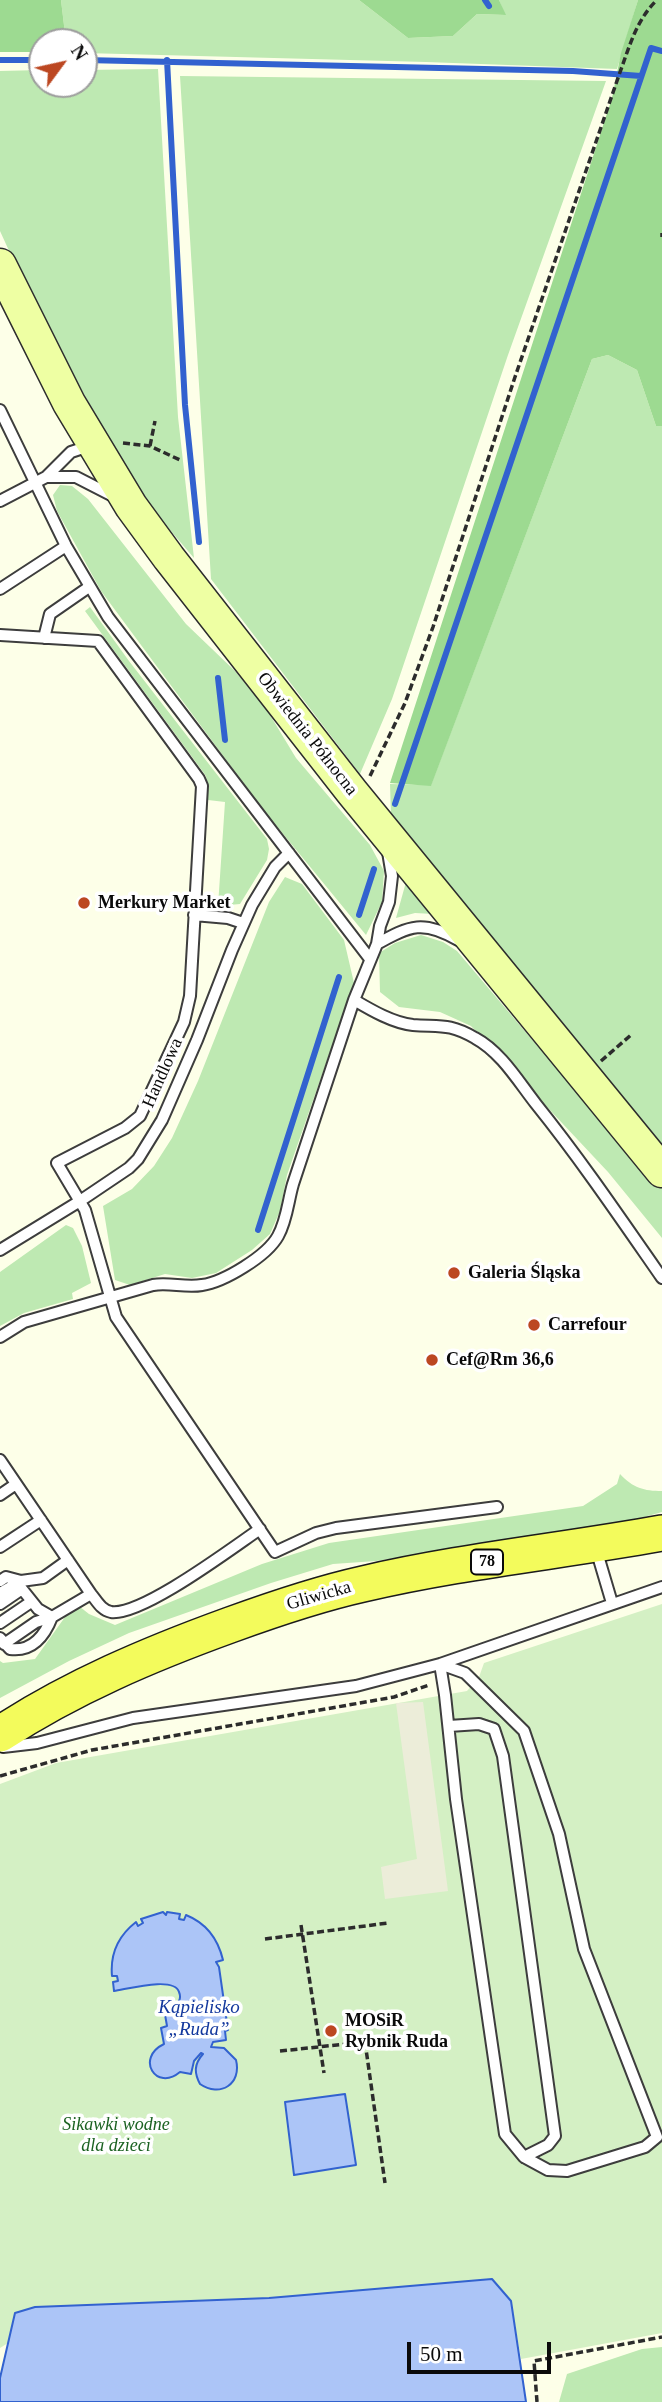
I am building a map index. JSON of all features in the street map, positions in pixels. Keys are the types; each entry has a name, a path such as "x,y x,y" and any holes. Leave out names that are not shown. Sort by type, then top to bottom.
{"main road":[{"name":"Obwiednia Północna","path":"0,265 53,375 96,451 131,506 177,569 384,832 662,1171"},
{"name":"Gliwicka","path":"21,1731 86,1684 145,1657 266,1612 337,1590 429,1571 662,1533"}],"lane":[{"path":"0,410 66,546 89,587 134,654 370,959"},
{"path":"0,501 46,477 65,456 96,451"},
{"path":"46,477 76,477 131,506"},
{"path":"0,590 66,546"},
{"path":"44,638 50,614 89,587"},
{"path":"0,635 98,641 200,779 202,786 190,996 184,1022 144,1110 125,1128 57,1163 80,1201 116,1317 275,1552 316,1533 336,1528 497,1507"},
{"path":"0,1337 24,1322 160,1284 193,1286 213,1283 263,1253 274,1242 287,1214 293,1184 354,1000 377,944 392,890 393,876 384,832"},
{"name":"Handlowa","path":"0,1250 80,1201 129,1168 138,1158 154,1135 197,1040 243,923 267,878 289,853"},
{"path":"194,915 228,918 243,923"},
{"path":"377,944 404,929 426,926 446,933 487,957"},
{"path":"354,1000 402,1022 413,1025 442,1025 485,1044 502,1060 569,1145 662,1278"},
{"path":"0,1460 91,1594 100,1606 111,1612 136,1605 171,1589 260,1529"},
{"path":"0,1495 16,1484"},
{"path":"0,1547 41,1520"},
{"path":"595,1544 612,1603"},
{"path":"0,1593 21,1581 43,1578 68,1560"},
{"path":"0,1581 6,1577 21,1581"},
{"path":"0,1747 21,1731 356,1686 440,1664 662,1587"},
{"path":"0,1604 22,1589 38,1609 52,1618"},
{"path":"52,1618 45,1636 29,1646 10,1649 2,1641 36,1622 52,1618 91,1594"},
{"path":"0,1623 31,1602"},
{"path":"440,1664 465,1673 524,1731 559,1834 584,1949 657,2137 645,2147 567,2171 548,2170 524,2157 505,2134 456,1799 440,1664"},
{"path":"449,1726 480,1724 494,1728 503,1756 555,2136 548,2144 524,2157"}],"path":[{"path":"352,792 373,772 405,704 614,87 637,27 657,0"},
{"path":"150,446 155,421"},
{"path":"96,451 124,442 150,446 180,460"},
{"path":"583,1076 631,1035"},
{"path":"265,1939 388,1923"},
{"path":"301,1926 324,2073"},
{"path":"280,2051 403,2038"},
{"path":"365,2042 385,2183"},
{"path":"537,2402 534,2361 662,2337"}],"green space":[{"path":"0,0 61,0 64,28 28,28 28,52 0,52"},
{"path":"61,0 359,0 408,38 453,36 477,14 505,15 499,0 638,0 617,69 98,53 98,28 64,28"},
{"path":"359,0 499,0 506,15 477,14 453,36 408,38"},
{"path":"638,0 662,0 662,426 656,426 637,370 608,355 592,359 431,786 390,783 612,98 621,53"},
{"path":"158,69 178,417 194,558 145,501 37,312 0,231 0,71 28,70 28,98 98,98 98,70"},
{"path":"180,76 606,81 508,355 392,699 360,774 211,579"},
{"path":"608,355 637,370 656,426 662,426 662,1146 391,815 390,784 431,785 592,359"},
{"path":"60,485 72,486 88,499 186,624 235,671 267,710 296,758 370,845 384,871 382,902 366,935 261,807 101,591 57,511 53,495"},
{"path":"90,607 267,839 267,860 240,904 218,906 225,802 208,800 206,776 85,611"},
{"path":"285,877 302,884 344,940 354,983 287,1175 280,1211 270,1234 252,1250 216,1273 192,1278 165,1274 130,1285 115,1280 103,1206 132,1189 154,1166 172,1138 198,1081 269,902"},
{"path":"406,882 433,914 415,913 396,918"},
{"path":"421,935 443,942 457,951 540,1049 585,1091 662,1187 662,1238 608,1172 471,1026 440,1012 399,1007 380,992 379,953 395,943"},
{"path":"66,1225 73,1228 82,1246 91,1283 72,1293 73,1299 24,1313 0,1326 0,1272"},
{"path":"620,1474 639,1488 662,1491 662,1512 612,1526 376,1561 333,1564 129,1633 0,1698 0,1661 3,1663 35,1659 75,1603 89,1614 115,1625 262,1564 329,1543 583,1506 617,1484"},
{"name":"MOSiR Rybnik Ruda","path":"662,1604 662,2333 521,2359 511,2301 492,2279 269,2298 15,2313 8,2343 0,2348 0,1784 56,1763 467,1691 479,1677 484,1663"},
{"path":"662,2347 662,2402 559,2402 567,2374 642,2349"}],"shaded area":[{"path":"423,1702 448,1891 385,1899 381,1867 417,1859 396,1703"}],"water":[{"name":"Kąpielisko „Ruda”","path":"163,1912 166,1915 167,1912 180,1914 179,1919 184,1920 186,1915 200,1922 221,1952 223,1960 216,1962 228,2030 225,2031 226,2040 213,2042 211,2047 224,2048 236,2060 237,2068 233,2082 222,2089 215,2090 200,2084 196,2069 203,2054 201,2053 194,2061 191,2074 180,2072 163,2078 152,2071 151,2057 155,2050 164,2044 161,2028 167,2026 164,2009 174,2007 180,1999 175,1987 160,1984 114,1991 113,1982 118,1981 117,1976 112,1976 112,1960 120,1939 136,1922 138,1926 143,1923 141,1919"},
{"path":"345,2094 356,2165 294,2175 285,2102"},
{"path":"492,2279 511,2301 526,2402 0,2402 0,2378 15,2313 35,2307 269,2298"}],"waterway":[{"path":"485,0 489,6"},
{"path":"395,804 651,48 662,51"},
{"path":"0,60 28,60"},
{"path":"98,60 573,71 641,76"},
{"path":"167,60 185,405 199,542"},
{"path":"218,678 225,740"},
{"path":"359,915 374,869"},
{"path":"258,1230 339,977"}],"place":[{"name":"Merkury Market","path":"84,903"},
{"name":"Galeria Śląska","path":"454,1273"},
{"name":"Carrefour","path":"534,1325"},
{"name":"Cef@Rm 36,6","path":"432,1360"},
{"name":"MOSiR Rybnik Ruda","path":"331,2031"}],"park label":[{"name":"Sikawki wodne dla dzieci","path":"116,2135"}]}
